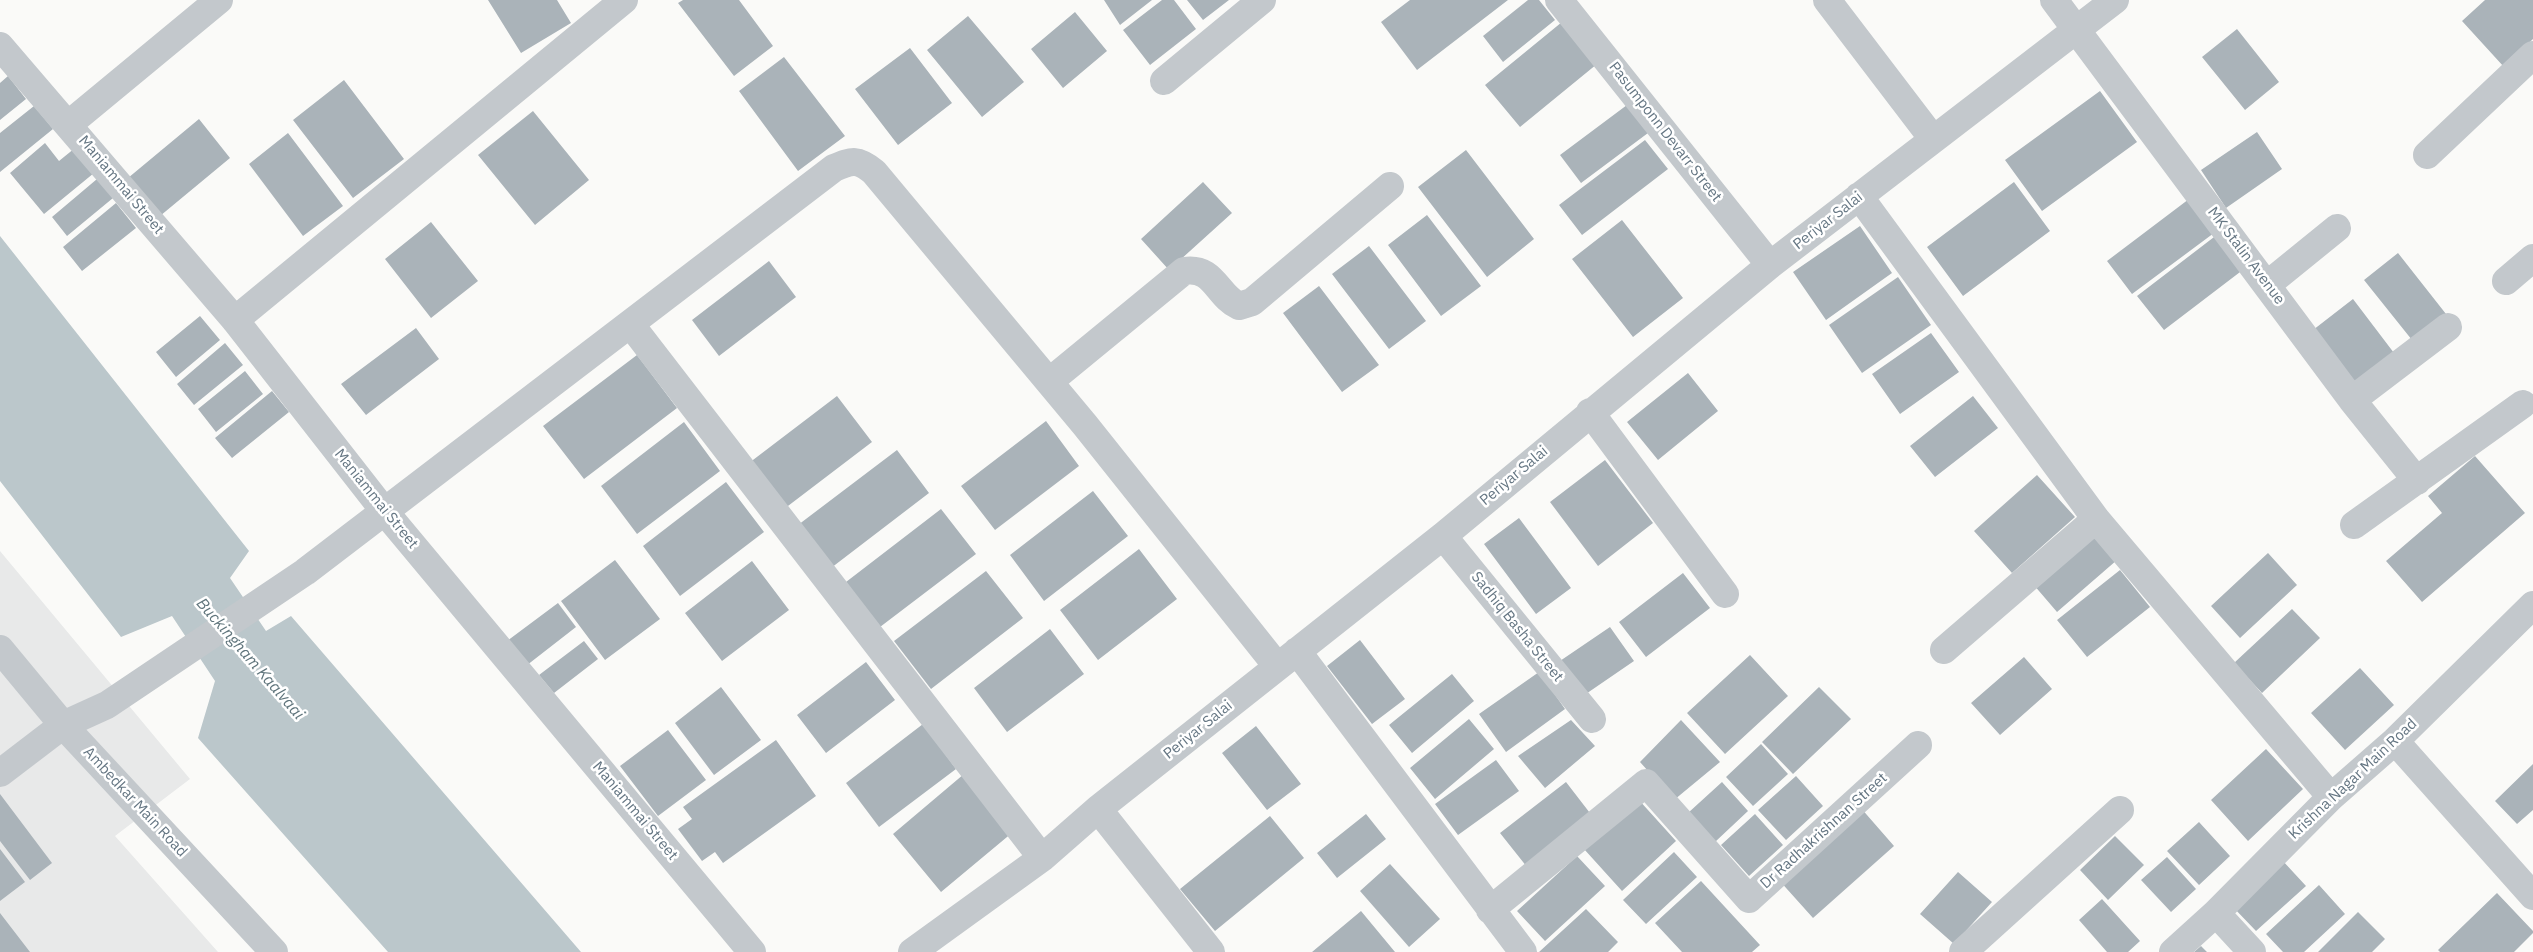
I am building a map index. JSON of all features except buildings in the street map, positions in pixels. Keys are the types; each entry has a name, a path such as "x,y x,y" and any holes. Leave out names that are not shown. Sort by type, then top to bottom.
{"street":[{"path":"69,124 219,0"},
{"path":"236,320 624,0"},
{"path":"1164,81 1262,0"},
{"name":"Pasumponn Devarr Street","path":"1559,0 1770,265"},
{"path":"1827,0 1933,139"},
{"name":"MK Stalin Avenue","path":"2054,0 2074,30 2268,284 2352,400 2417,481"},
{"name":"Periyar Salai","path":"912,952 1042,858 1098,809 1443,536 1590,412 1770,265 2115,0"},
{"name":"Maniammai Street","path":"0,46 236,320 385,512 752,952"},
{"path":"2427,155 2533,55"},
{"path":"0,773 63,724 107,705 296,578 631,325 834,168 850,161 863,163 874,172 1287,659 1523,952"},
{"path":"1050,381 1184,271 1195,269 1210,277 1230,302 1239,306 1252,302 1390,186"},
{"path":"1859,196 2096,518 2331,797"},
{"path":"2268,284 2337,228"},
{"path":"2506,281 2533,258"},
{"path":"631,325 1042,858"},
{"path":"2352,400 2448,326"},
{"path":"2354,525 2523,404"},
{"path":"1590,412 1725,594"},
{"path":"1944,650 2096,518"},
{"name":"Sadhiq Basha Street","path":"1443,536 1592,719"},
{"name":"Krishna Nagar Main Road","path":"2173,952 2216,913 2331,797 2395,741 2533,605"},
{"name":"Ambedkar Main Road","path":"0,649 63,724 274,952"},
{"path":"2395,741 2533,896"},
{"name":"Dr Radhakrishnan Street","path":"1490,910 1646,783 1749,899 1918,745"},
{"path":"1098,809 1210,952"},
{"path":"1963,952 2120,810"},
{"path":"2216,913 2252,952"}],"shaded area":[{"path":"0,551 190,779 115,836 218,952 0,952"}],"water":[{"name":"Buckingham Kaalvaai","path":"0,236 249,551 230,578 266,631 291,616 581,952 388,952 198,738 215,681 172,616 121,637 0,481"}]}
